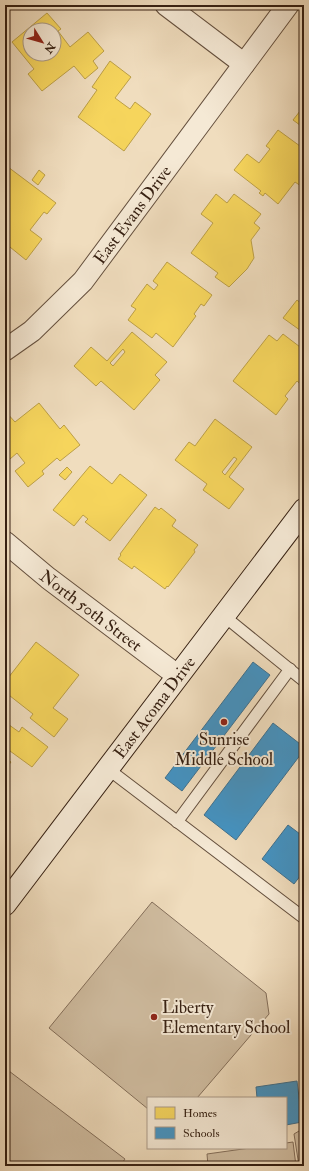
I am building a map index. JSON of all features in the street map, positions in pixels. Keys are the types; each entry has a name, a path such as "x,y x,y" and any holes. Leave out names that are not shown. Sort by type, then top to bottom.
{"street":[{"path":"166,5 244,64"},
{"name":"East Evans Drive","path":"5,350 32,331 83,281 288,5"},
{"name":"East Acoma Drive","path":"5,904 304,510"},
{"name":"North 50th Street","path":"5,542 48,578 178,676"}],"lane":[{"path":"224,616 304,681"},
{"path":"177,822 290,670"},
{"path":"108,769 304,918"}],"shaded area":[{"path":"152,902 266,993 269,1014 198,1097 147,1097 147,1108 49,1028"},
{"path":"5,1068 125,1159 120,1166 5,1166"},
{"path":"304,1128 304,1166 299,1166 294,1134"},
{"path":"293,1142 296,1166 208,1166 207,1154 243,1149 287,1149 287,1143"}],"building: Homes":[{"path":"47,13 55,22 36,22"},
{"path":"88,32 104,51 93,61 98,68 85,79 74,66 42,91 28,74 34,69 28,62 62,62 62,36 70,47"},
{"path":"22,34 22,54 12,42"},
{"path":"110,61 131,77 115,98 130,109 135,102 151,114 124,151 78,117 97,90 92,87"},
{"path":"304,106 304,128 293,120"},
{"path":"278,130 304,149 304,188 295,182 278,204 265,193 263,196 259,193 261,191 234,170 247,154 259,163 270,149 266,146"},
{"path":"8,167 56,203 47,214 44,212 30,230 42,239 26,260 5,243 5,170"},
{"path":"39,170 45,175 38,185 32,180"},
{"path":"216,194 227,203 234,194 261,214 254,223 260,228 251,240 254,258 247,269 229,287 215,277 218,273 191,253 213,223 201,214"},
{"path":"167,262 212,295 204,306 201,304 194,314 196,316 173,347 156,333 152,338 128,320 136,309 131,306 147,284 154,290 158,285 153,281"},
{"path":"297,300 303,305 304,303 304,333 283,318"},
{"path":"132,332 167,362 155,375 160,380 134,410 101,381 96,386 74,366 91,347 107,361","holes":["123,349 125,352 113,366 110,363"]},
{"path":"283,334 304,350 304,387 297,381 285,396 288,399 276,415 233,381 269,335 277,341"},
{"path":"39,403 60,429 64,425 80,445 60,461 57,458 42,471 44,474 28,487 15,471 25,463 17,453 10,459 5,453 5,411 15,422"},
{"path":"215,419 252,447 229,477 244,489 229,509 203,490 207,484 175,460 189,442 195,446","holes":["234,457 237,459 225,475 222,472"]},
{"path":"90,466 112,484 120,474 147,495 110,541 85,522 88,519 83,515 74,526 53,510"},
{"path":"67,467 72,472 65,480 59,475"},
{"path":"155,507 159,510 161,508 176,520 172,526 198,545 194,550 195,552 165,589 134,566 132,569 118,559 121,555 120,554"},
{"path":"36,642 79,675 53,708 68,719 54,737 30,718 33,714 5,692 5,682"},
{"path":"5,722 19,732 22,727 48,747 32,767 10,751 5,758"},
{"path":"5,758 11,762 5,770"}],"building: Schools":[{"path":"253,662 270,675 182,791 165,778"},
{"path":"273,723 304,747 304,750 236,840 204,815"},
{"path":"288,825 304,837 304,871 294,884 262,859"},
{"path":"297,1081 302,1122 287,1125 287,1097 257,1097 256,1087"}],"place":[{"name":"Sunrise Middle School","path":"224,722"},
{"name":"Liberty Elementary School","path":"154,1017"}]}
